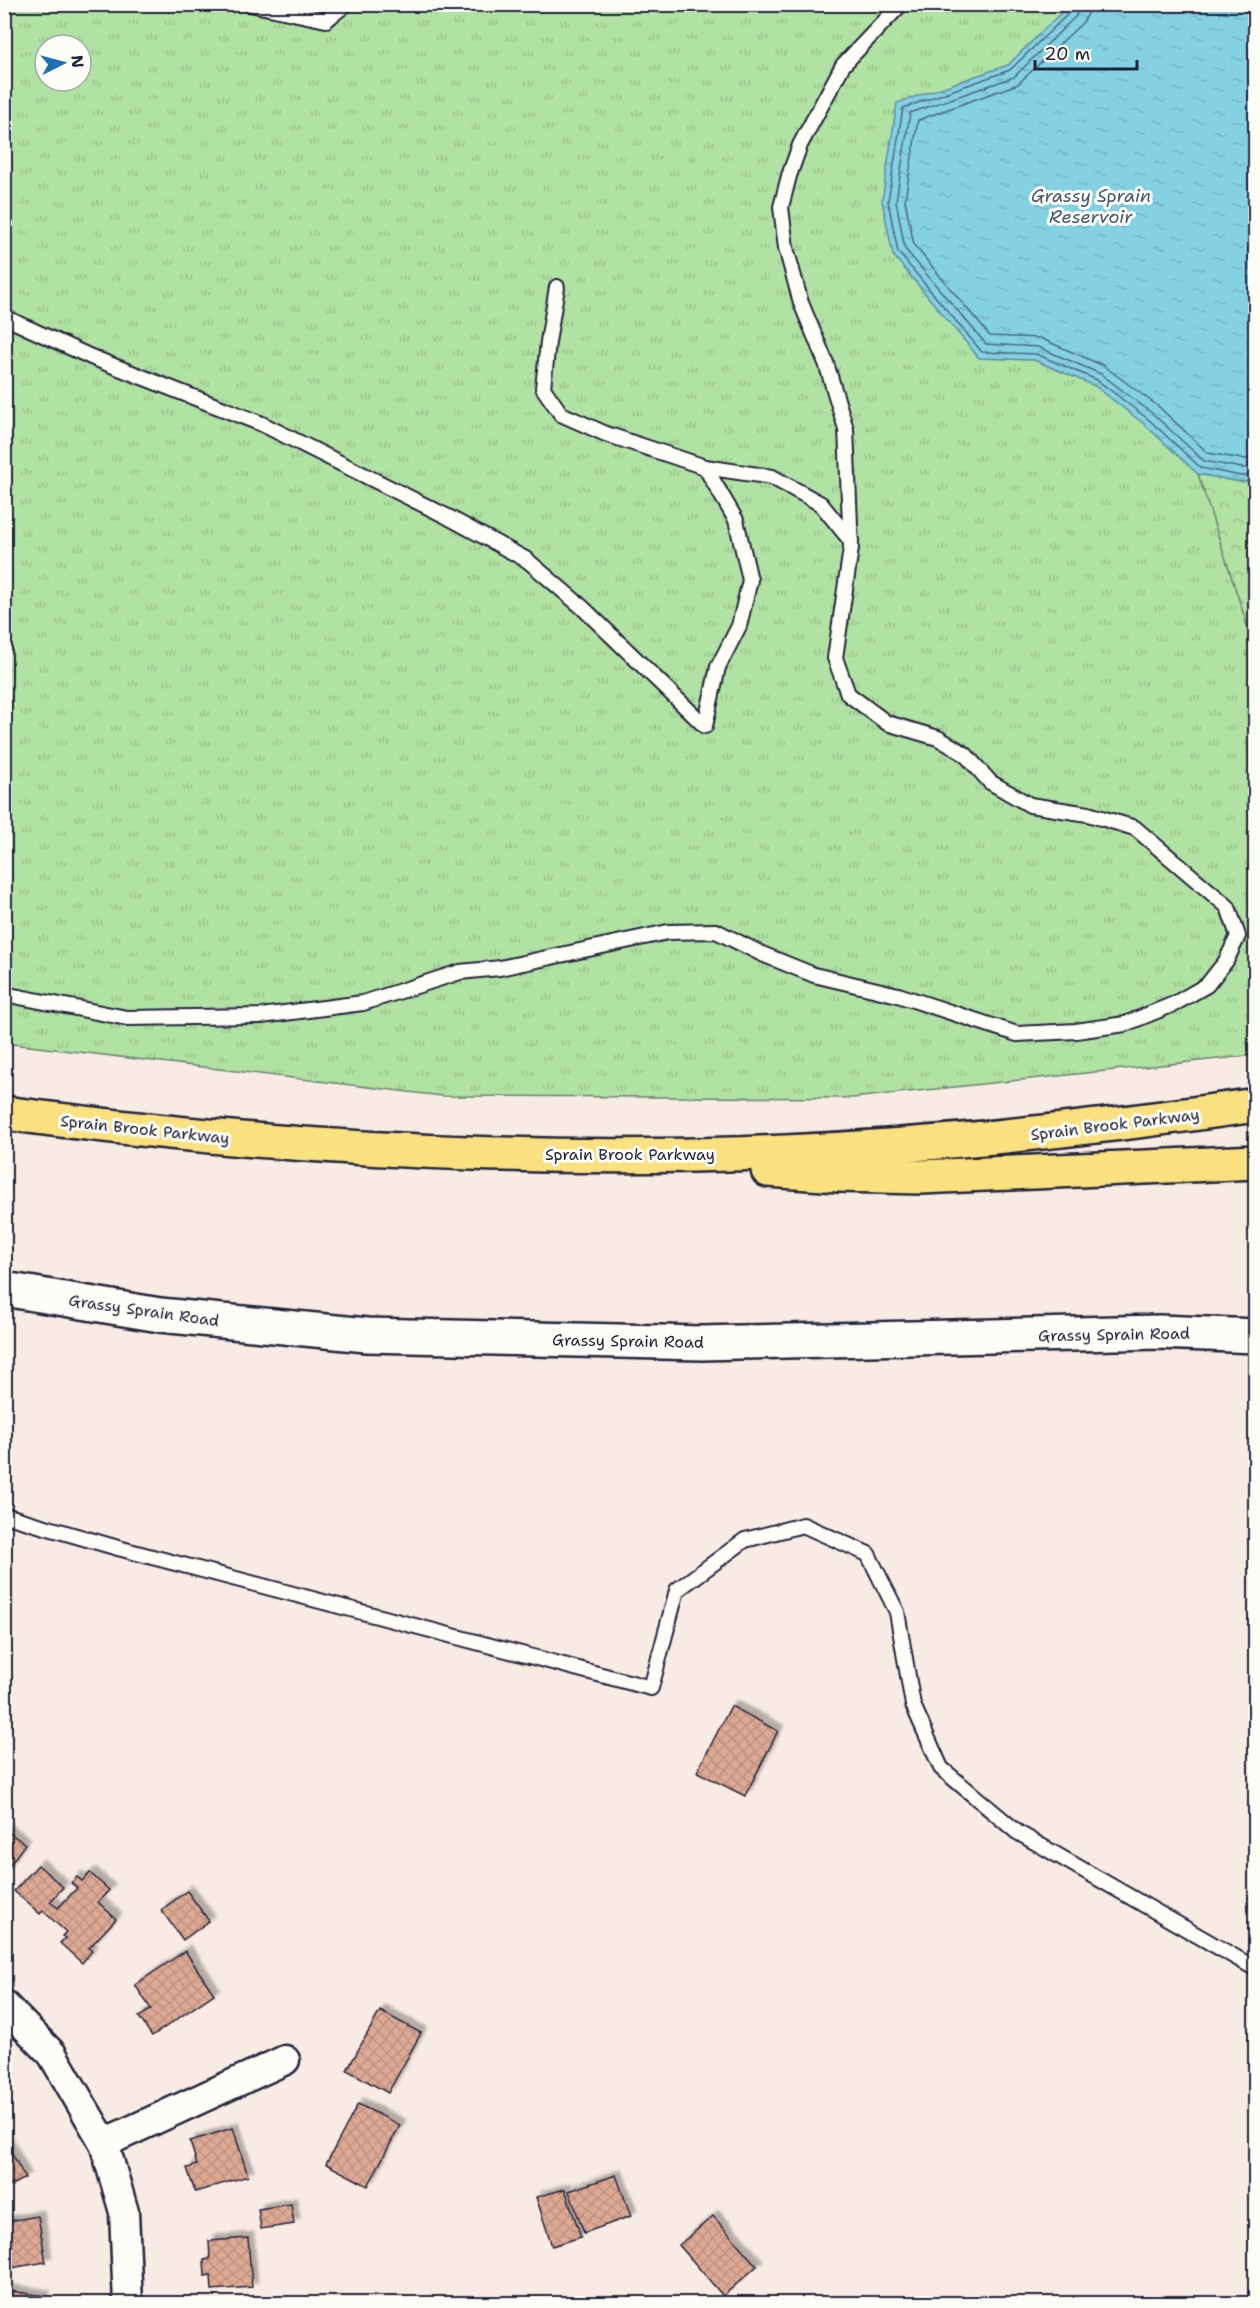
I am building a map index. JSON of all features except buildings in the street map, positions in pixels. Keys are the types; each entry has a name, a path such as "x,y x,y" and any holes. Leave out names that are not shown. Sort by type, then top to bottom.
{"highway":[{"name":"Sprain Brook Parkway","path":"4,1113 281,1143 407,1151 532,1155 659,1155 783,1152 907,1145 1045,1133 1256,1106"},
{"path":"532,1155 838,1175 921,1177 1256,1162"}],"street":[{"name":"Grassy Sprain Road","path":"4,1288 160,1315 367,1335 702,1343 1159,1332 1256,1336"},
{"path":"4,2005 52,2054 104,2143 124,2212 128,2304"},
{"path":"104,2143 285,2060"}],"lane":[{"path":"250,4 326,20 346,4"},
{"path":"4,994 127,1018 261,1016 363,1002 460,972 500,968 668,932 716,930 762,954 814,975 898,995 1017,1034 1076,1031 1125,1024 1174,1004 1207,985 1226,961 1238,936 1228,907 1135,828 1088,814 1030,805 990,782 965,754 938,738 887,723 848,694 835,658 851,541 846,429 826,363 801,303 786,248 781,207 800,145 843,65 901,4"},
{"path":"557,287 543,388 561,414 606,434 705,467 772,477 821,504 851,541"},
{"path":"4,317 101,361 262,424 448,517 527,560 582,607 705,726 718,667 739,626 750,580 736,520 705,467"},
{"path":"4,1515 118,1548 651,1688 677,1590 745,1540 803,1525 868,1554 897,1612 913,1705 941,1768 1017,1832 1256,1969"}],"green space":[{"path":"5,5 1255,5 1214,438 1255,591 1255,1055 852,1098 442,1096 5,1043"},
{"path":"1198,474 1241,482 1255,480 1255,649"}],"water":[{"name":"Grassy Sprain Reservoir","path":"1069,5 1255,5 1255,480 1241,482 1198,474 1144,424 1095,386 1034,360 979,358 893,255 882,201 897,103 1008,65"}]}
